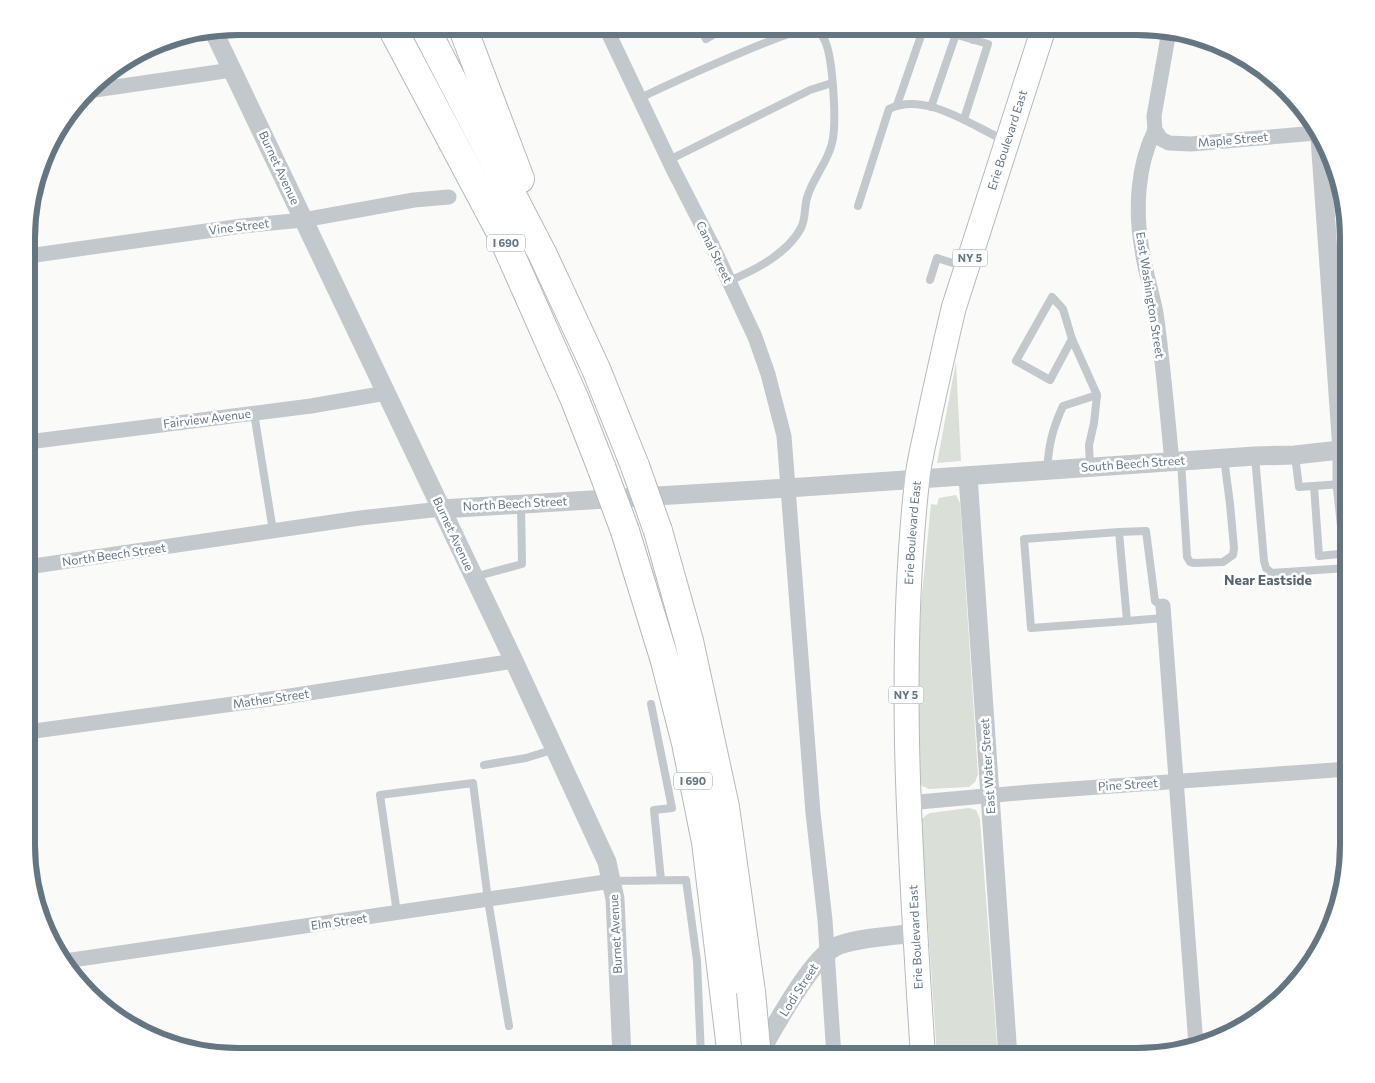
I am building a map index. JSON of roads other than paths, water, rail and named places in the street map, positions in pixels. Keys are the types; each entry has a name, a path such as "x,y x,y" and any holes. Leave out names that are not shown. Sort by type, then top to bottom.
{"highway":[{"path":"381,35 437,115"},
{"name":"I 690","path":"397,35 437,115 501,233 575,400 625,531 665,661 706,842 730,1047"},
{"name":"I 690","path":"429,35 543,255 596,369 635,466 658,531 689,641 725,807 751,992 756,1048"},
{"path":"465,35 516,167 543,255"}],"main road":[{"name":"Erie Boulevard East","path":"922,1048 908,803 905,703 906,638 917,479 946,340 966,267 1041,35"}],"street":[{"name":"Canal Street","path":"609,35 755,338 768,374 784,436 833,1048"},
{"name":"Burnet Avenue","path":"216,36 514,661 607,862 615,899 622,1048"},
{"path":"1156,130 1154,116 1168,38"},
{"path":"99,89 232,70"},
{"name":"Maple Street","path":"1156,130 1162,139 1168,143 1191,144 1311,133"},
{"name":"East Washington Street","path":"1156,130 1149,142 1141,176 1138,205 1139,232 1156,313 1177,461"},
{"path":"1321,152 1340,388"},
{"name":"Vine Street","path":"35,255 242,226 303,220 414,200 449,197"},
{"name":"Fairview Avenue","path":"35,441 311,406 386,393"},
{"name":"South Beech Street","path":"917,479 1340,450"},
{"name":"East Water Street","path":"968,476 1007,1048"},
{"name":"North Beech Street","path":"35,566 273,531 441,509 917,479"},
{"path":"1163,612 1196,1039"},
{"name":"Mather Street","path":"35,731 277,698 514,661"},
{"name":"Pine Street","path":"908,803 1340,770"},
{"name":"Elm Street","path":"71,960 612,881"},
{"name":"Lodi Street","path":"762,1048 817,961 827,952 836,946 849,942 915,933"}],"lane":[{"path":"640,98 785,35"},
{"path":"729,281 746,274 783,251 801,228 805,218 806,199 832,144 835,121 826,43 822,35"},
{"path":"897,105 921,35"},
{"path":"931,107 956,35"},
{"path":"959,35 988,44 964,119"},
{"path":"972,35 973,40"},
{"path":"669,160 810,90 832,83"},
{"path":"858,206 889,109 897,105 912,104 931,107 964,119 985,132 1006,141"},
{"path":"930,280 937,258 966,267"},
{"path":"1072,339 1050,380 1016,361 1052,297 1064,309 1072,339 1097,394 1094,423 1089,445 1090,467"},
{"path":"1047,470 1048,446 1063,406 1097,394"},
{"path":"254,413 273,531"},
{"path":"1295,454 1299,487 1340,484"},
{"path":"1255,456 1266,568 1271,573 1340,569"},
{"path":"1177,461 1187,557 1190,562 1194,563 1223,562 1233,555 1234,548 1224,458"},
{"path":"1314,486 1319,556 1340,555"},
{"path":"474,577 522,564 521,504"},
{"path":"1146,531 1155,601 1163,612 1127,621 1031,628 1024,539 1119,532 1146,531"},
{"path":"1119,532 1127,621"},
{"path":"651,704 672,808 654,810 661,880"},
{"path":"484,765 526,758 555,749"},
{"path":"397,913 380,795 472,783 488,900 509,1026"},
{"path":"612,881 686,880 697,960 701,1048"}],"district":[{"name":"Near Eastside","path":"1268,580"}]}
